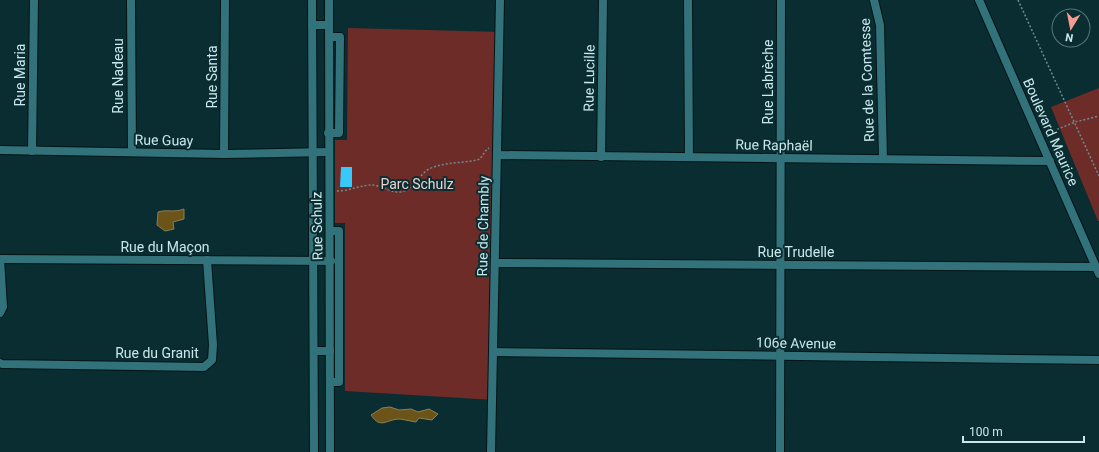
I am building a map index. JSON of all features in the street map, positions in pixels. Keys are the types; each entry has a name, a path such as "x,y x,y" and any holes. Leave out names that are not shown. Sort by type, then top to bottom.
{"street":[{"name":"Rue Maria","path":"32,151 34,0"},
{"name":"Rue Nadeau","path":"131,0 132,152"},
{"name":"Rue Santa","path":"224,154 225,0"},
{"name":"Rue Schulz","path":"312,0 314,452"},
{"name":"Rue Schulz","path":"329,0 328,152 331,261 330,452"},
{"name":"Rue de Chambly","path":"491,452 500,0"},
{"name":"Rue Lucille","path":"601,157 603,0"},
{"path":"688,0 689,157"},
{"name":"Rue Labrèche","path":"780,452 782,158 781,0"},
{"name":"Rue de la Comtesse","path":"874,0 880,25 883,159"},
{"name":"Boulevard Maurice","path":"979,0 1097,271"},
{"path":"312,25 329,25"},
{"name":"Rue Guay","path":"0,150 224,154 328,152"},
{"name":"Rue Raphaël","path":"497,151 601,157 1050,161"},
{"path":"330,231 340,231 339,382 330,382"},
{"path":"0,259 2,307 0,313"},
{"name":"Rue du Maçon","path":"0,259 331,261"},
{"name":"Rue du Granit","path":"0,363 204,367 212,360 207,260"},
{"name":"Rue Trudelle","path":"495,263 781,265 1097,271"},
{"path":"314,351 330,351"},
{"name":"106e Avenue","path":"493,352 1099,360"}],"path":[{"path":"1018,0 1099,176"},
{"path":"1039,137 1075,122 1099,116"},
{"path":"329,192 349,191 371,185 387,190 401,192 412,188 422,174 428,170 452,162 480,159 487,149 497,151"}],"green space":[{"name":"Parc Schulz","path":"348,28 502,32 495,400 345,391 345,223 335,223 335,140 347,140"},
{"path":"1099,88 1099,221 1098,221 1051,107"}],"shaded area":[{"path":"184,209 184,219 173,222 174,229 165,231 157,225 158,212"},
{"path":"390,407 399,410 411,409 418,412 429,409 438,414 432,420 419,418 416,422 395,419 384,423 378,422 371,415 382,408"}],"building":[{"path":"341,167 352,167 352,187 340,187"}]}
